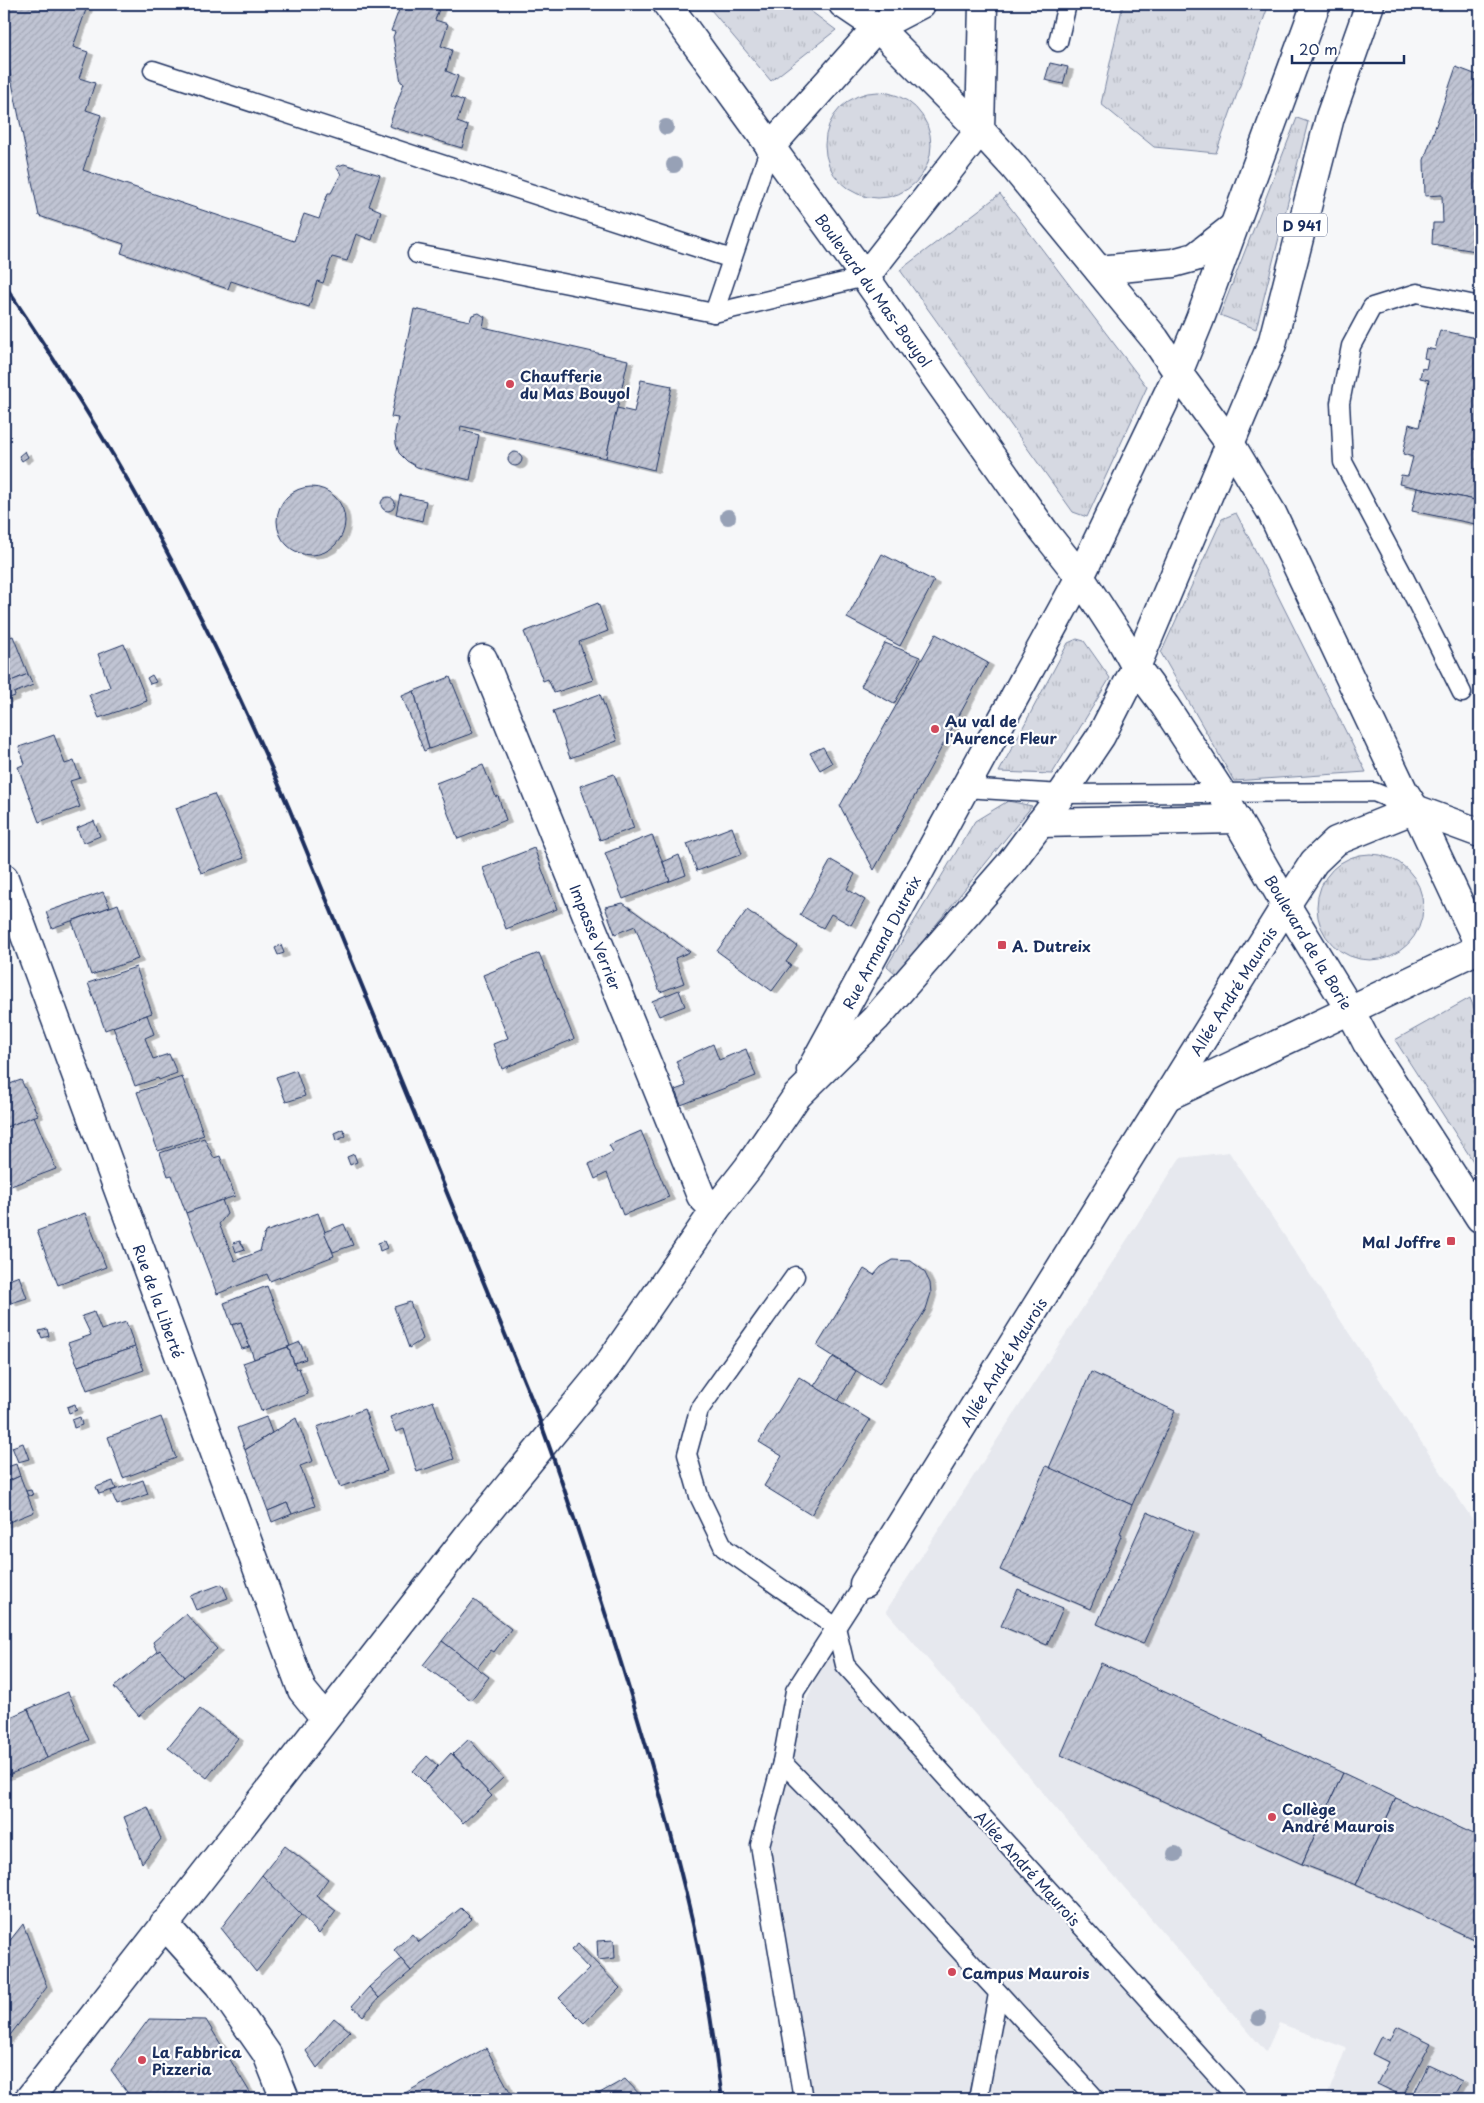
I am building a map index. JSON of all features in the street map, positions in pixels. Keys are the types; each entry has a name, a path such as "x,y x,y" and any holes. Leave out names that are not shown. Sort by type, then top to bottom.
{"main road":[{"name":"Boulevard du Mas-Bouyol","path":"667,4 865,277 1044,531 1080,577 1136,666"},
{"path":"843,4 877,27 980,130 1014,167 1155,339 1231,445 1272,513 1480,947"},
{"path":"770,147 877,27 921,4"},
{"path":"865,277 980,130 983,4"},
{"name":"Rue Armand Dutreix","path":"797,1096 1080,577 1178,373 1205,306 1232,228 1316,4"},
{"name":"D 941","path":"1231,445 1272,344 1330,117 1370,4"},
{"path":"1099,270 1172,264 1195,257 1232,228"},
{"path":"29,2099 483,1517 608,1365 715,1210 748,1168 797,1096 876,1018 913,976 1009,866 1062,794 1101,736 1136,666 1231,445"},
{"name":"Impasse Verrier","path":"483,659 701,1196 715,1210"},
{"name":"Boulevard de la Borie","path":"1136,666 1165,706 1221,792 1367,1042 1480,1218"},
{"path":"1415,809 1480,833"},
{"name":"Allée André Maurois","path":"864,1584 1314,862 1336,840 1415,809"},
{"path":"1040,823 1237,819"},
{"name":"Rue de la Liberté","path":"4,878 302,1690 325,1718"},
{"name":"Allée André Maurois","path":"1168,1096 1480,947"},
{"path":"164,1924 219,1985 256,2038 266,2054 285,2099"}],"lane":[{"path":"1058,42 1067,4"},
{"path":"153,70 732,259"},
{"path":"714,313 770,147"},
{"path":"417,254 714,313 865,277"},
{"path":"1462,694 1403,574 1342,462 1340,403 1350,346 1372,307 1417,293 1480,306"},
{"path":"964,788 1062,794 1374,792 1415,809"},
{"path":"795,1276 699,1410 687,1454 699,1496 724,1548 836,1627"},
{"name":"Allée André Maurois","path":"803,2099 760,1845 782,1762 795,1691 864,1584"},
{"name":"Allée André Maurois","path":"836,1627 845,1665 1238,2099"},
{"path":"782,1762 847,1828 1096,2099"},
{"path":"978,2099 998,1994"}],"shaded area":[{"name":"Collège André Maurois","path":"1229,1152 1480,1531 1480,2099 1326,2099 1346,2048 1279,2023 1266,2052 886,1611 1180,1158"},
{"name":"Campus Maurois","path":"836,1627 845,1665 1238,2099 803,2099 760,1845 782,1762"}],"green space":[{"path":"706,4 801,4 836,30 771,81"},
{"path":"1123,4 1269,4 1216,153 1154,147 1101,104"},
{"path":"878,92 898,96 916,107 927,125 931,145 927,165 916,183 898,194 878,198 858,194 840,183 829,165 825,145 829,125 840,107 858,96"},
{"path":"1297,118 1308,122 1256,329 1220,315"},
{"path":"1000,194 1147,387 1087,517 1073,512 900,270"},
{"path":"1236,513 1366,772 1234,781 1161,653 1222,519"},
{"path":"1077,639 1084,641 1110,678 1052,774 999,772 1068,643"},
{"path":"1008,801 1032,806 896,974 887,966 975,821"},
{"path":"1370,854 1390,858 1407,870 1419,887 1423,907 1419,927 1407,944 1390,956 1370,960 1350,956 1333,944 1321,927 1317,907 1321,887 1333,870 1350,858"},
{"path":"1470,998 1480,1022 1480,1172 1395,1040"}],"building":[{"path":"4,4 88,4 73,47 88,52 79,78 95,83 86,110 101,115 83,170 294,241 304,214 319,219 328,193 331,193 341,174 336,167 344,164 380,175 369,206 381,211 372,240 356,234 347,261 332,257 323,283 317,281 309,307 231,281 228,289 121,253 124,244 39,216 4,43"},
{"path":"386,4 441,4 435,20 448,24 441,46 452,50 446,71 458,76 451,96 464,101 457,122 468,126 462,148 389,126 404,83 401,82 393,37 395,32 391,31 399,10 386,6"},
{"path":"1050,63 1068,67 1063,84 1045,80"},
{"path":"1456,67 1480,76 1480,239 1476,251 1432,244 1433,223 1443,223 1442,195 1425,196 1424,160"},
{"name":"Chaufferie du Mas Bouyol","path":"414,309 470,321 472,315 479,313 485,317 483,327 628,360 606,458 461,426 460,430 479,435 470,480 417,467 407,461 399,453 396,444 395,432 398,418 391,417"},
{"path":"1440,330 1480,339 1480,501 1399,484 1401,475 1408,476 1413,457 1403,454 1409,424 1419,427 1429,380 1420,378 1422,368 1426,369 1428,359 1424,358 1426,348 1435,350"},
{"path":"641,380 672,386 654,470 606,458 617,408 634,412"},
{"path":"25,451 28,457 22,461 19,456"},
{"path":"515,452 520,454 522,459 520,464 515,466 510,464 508,459 510,454"},
{"path":"311,487 324,490 335,497 342,508 345,521 342,534 335,545 324,552 311,555 298,552 287,545 280,534 277,521 280,508 287,497 298,490"},
{"path":"1417,488 1480,501 1480,525 1412,511"},
{"path":"400,495 426,501 422,521 396,514"},
{"path":"388,497 393,499 395,504 393,509 388,511 383,509 381,504 383,499"},
{"path":"882,554 934,581 900,646 847,618"},
{"path":"598,603 608,631 579,642 593,680 554,693 548,679 543,681 524,632"},
{"path":"4,628 8,638 13,636 28,674 4,684"},
{"path":"936,634 988,663 874,870 840,806"},
{"path":"885,643 920,657 894,704 861,686"},
{"path":"124,644 147,701 99,718 89,695 110,687 98,654"},
{"path":"28,674 33,685 14,693 15,696 4,700 4,684"},
{"path":"152,675 156,682 150,684 147,678"},
{"path":"450,677 473,733 429,749 414,691"},
{"path":"414,691 429,749 424,751 402,696"},
{"path":"600,694 617,741 570,758 553,711"},
{"path":"54,735 65,764 74,761 80,778 70,781 80,807 39,822 18,767 25,764 19,747"},
{"path":"823,747 832,763 820,770 810,753"},
{"path":"483,765 496,797 498,796 506,820 458,839 436,783"},
{"path":"614,774 634,828 600,840 580,786"},
{"path":"214,794 244,858 201,873 176,808"},
{"path":"94,821 100,836 83,843 77,828"},
{"path":"732,827 742,854 697,871 687,844"},
{"path":"652,835 670,881 623,899 605,853"},
{"path":"534,848 557,909 506,929 483,868"},
{"path":"679,855 686,875 670,881 663,862"},
{"path":"831,860 855,874 847,889 865,900 851,925 831,914 823,928 800,915"},
{"path":"103,892 110,907 52,928 46,912"},
{"path":"623,903 690,952 675,958 684,983 660,992 635,926 615,934 605,907"},
{"path":"118,904 138,959 91,975 72,921"},
{"path":"747,910 797,946 786,962 791,965 772,991 717,951"},
{"path":"281,945 284,953 278,955 275,948"},
{"path":"539,953 574,1039 502,1069 493,1044 508,1038 483,975"},
{"path":"136,967 152,1013 105,1030 88,983"},
{"path":"679,990 685,1006 659,1016 652,1001"},
{"path":"147,1015 154,1034 145,1038 153,1059 169,1054 177,1073 135,1086 113,1027"},
{"path":"713,1044 719,1060 746,1049 756,1076 681,1105 675,1090 686,1086 676,1061"},
{"path":"296,1070 305,1096 286,1102 276,1077"},
{"path":"182,1077 204,1135 158,1151 137,1092"},
{"path":"21,1080 38,1115 4,1128 4,1086"},
{"path":"34,1116 56,1169 11,1186 4,1169 4,1128"},
{"path":"343,1129 346,1136 336,1141 334,1133"},
{"path":"641,1131 669,1197 623,1215 607,1173 595,1179 589,1164 613,1152 609,1145"},
{"path":"204,1138 214,1158 220,1156 235,1196 186,1213 172,1175 168,1176 160,1153"},
{"path":"354,1154 357,1162 350,1165 347,1157"},
{"path":"222,1200 227,1214 219,1224 235,1261 260,1251 265,1232 318,1213 334,1256 270,1281 267,1274 217,1294 186,1213"},
{"path":"85,1213 106,1267 58,1285 37,1231"},
{"path":"344,1224 353,1245 333,1252 324,1232"},
{"path":"240,1241 245,1249 236,1252 233,1243"},
{"path":"384,1241 387,1248 380,1251 378,1243"},
{"path":"893,1260 911,1261 924,1271 930,1283 931,1293 926,1309 879,1385 817,1346 864,1269 874,1275 881,1267"},
{"path":"19,1276 27,1298 11,1303 4,1282"},
{"path":"267,1286 290,1346 254,1359 241,1322 232,1325 224,1303"},
{"path":"410,1302 423,1339 409,1348 394,1307"},
{"path":"94,1312 101,1330 126,1322 135,1347 78,1366 68,1343 91,1335 82,1316"},
{"path":"241,1322 249,1347 242,1349 232,1325"},
{"path":"47,1329 49,1336 42,1338 39,1331"},
{"path":"300,1342 306,1359 294,1363 288,1347"},
{"path":"135,1347 144,1370 87,1390 78,1366"},
{"path":"288,1347 296,1369 299,1368 308,1394 261,1411 243,1363"},
{"path":"833,1357 856,1371 838,1401 814,1386"},
{"path":"1091,1372 1175,1411 1132,1505 1049,1468"},
{"path":"799,1377 870,1420 811,1515 764,1486 782,1456 759,1442"},
{"path":"433,1401 454,1459 417,1472 404,1429 396,1432 390,1417"},
{"path":"75,1404 77,1410 69,1413 67,1407"},
{"path":"364,1409 387,1471 340,1487 317,1427"},
{"path":"80,1417 82,1425 74,1428 72,1420"},
{"path":"161,1417 176,1458 123,1478 108,1437"},
{"path":"266,1417 272,1433 245,1450 237,1428"},
{"path":"296,1418 313,1461 300,1466 315,1506 292,1514 287,1503 268,1511 245,1450"},
{"path":"23,1443 29,1459 18,1462 12,1447"},
{"path":"16,1464 20,1476 4,1483 4,1468"},
{"path":"1046,1466 1132,1505 1120,1533 1122,1534 1090,1609 1000,1570"},
{"path":"20,1476 34,1512 4,1524 4,1483"},
{"path":"143,1480 148,1494 117,1505 111,1491"},
{"path":"113,1481 116,1489 99,1494 96,1487"},
{"path":"31,1490 33,1495 28,1496 26,1491"},
{"path":"287,1503 292,1514 272,1522 268,1511"},
{"path":"1147,1512 1193,1532 1143,1644 1097,1624"},
{"path":"222,1584 228,1598 196,1610 190,1596"},
{"path":"1018,1589 1063,1608 1047,1645 1001,1626"},
{"path":"474,1600 511,1629 494,1652 491,1650 477,1668 442,1641"},
{"path":"186,1614 217,1649 184,1677 160,1650 157,1652 153,1642"},
{"path":"442,1641 489,1677 471,1700 423,1665"},
{"path":"160,1650 184,1677 139,1716 114,1687"},
{"path":"1101,1663 1343,1773 1302,1864 1061,1755"},
{"path":"68,1692 89,1740 47,1758 28,1709"},
{"path":"28,1709 47,1758 4,1777 4,1720"},
{"path":"200,1709 238,1738 207,1778 168,1748"},
{"path":"469,1739 503,1778 488,1792 453,1754"},
{"path":"451,1753 492,1796 463,1823 424,1782"},
{"path":"427,1756 438,1766 424,1782 413,1771"},
{"path":"1343,1773 1396,1798 1356,1885 1302,1864"},
{"path":"1396,1798 1480,1837 1480,1942 1356,1885"},
{"path":"148,1807 161,1839 142,1863 124,1817"},
{"path":"285,1846 328,1879 316,1896 336,1911 319,1934 262,1875"},
{"path":"262,1875 301,1915 256,1972 221,1928"},
{"path":"461,1908 472,1919 411,1971 394,1950 412,1934 419,1942"},
{"path":"23,1924 47,1987 4,2043 4,1948"},
{"path":"614,1940 615,1958 598,1960 597,1941"},
{"path":"578,1944 620,1988 584,2023 559,1998 589,1969 571,1950"},
{"path":"401,1959 411,1971 379,1998 369,1987"},
{"path":"369,1987 379,1998 363,2016 352,2006"},
{"path":"334,2018 350,2031 317,2068 306,2051"},
{"path":"149,2019 206,2020 254,2099 132,2099 111,2070"},
{"path":"1397,2026 1431,2043 1403,2096 1377,2084 1388,2062 1372,2054 1381,2036 1390,2041"},
{"path":"486,2048 514,2099 399,2099 398,2097"},
{"path":"1428,2065 1462,2081 1452,2099 1419,2099 1413,2096"},
{"path":"625,2079 644,2099 589,2099"}],"railway":[{"path":"4,284 76,395 128,480 183,582 238,694 289,808 534,1405 600,1597 662,1801 698,1946 722,2099"}],"place":[{"name":"Chaufferie du Mas Bouyol","path":"510,384"},
{"name":"Au val de l'Aurence Fleur","path":"935,729"},
{"name":"A. Dutreix","path":"1002,945"},
{"name":"Mal Joffre","path":"1451,1241"},
{"name":"Collège André Maurois","path":"1272,1817"},
{"name":"Campus Maurois","path":"952,1972"},
{"name":"La Fabbrica Pizzeria","path":"142,2060"}]}
